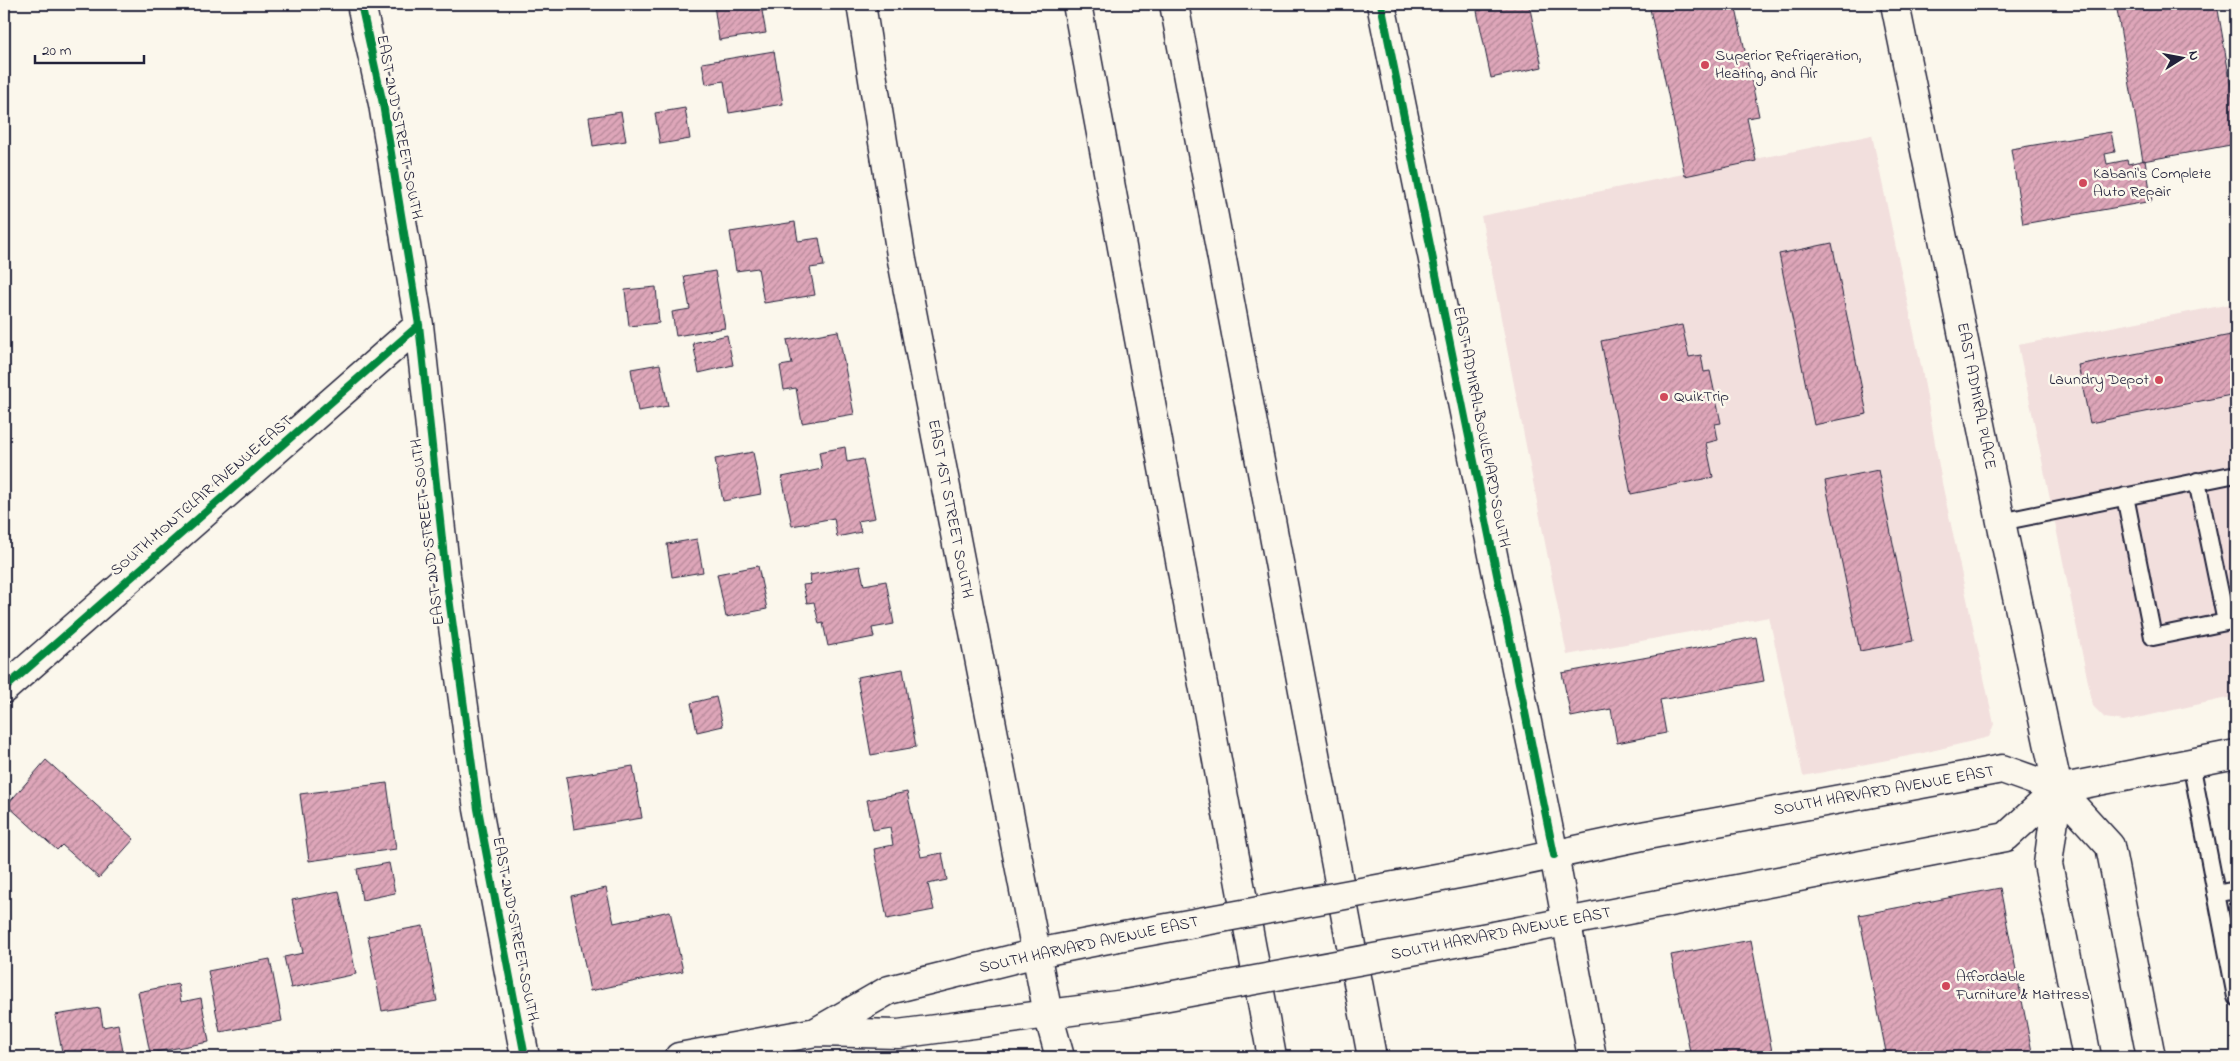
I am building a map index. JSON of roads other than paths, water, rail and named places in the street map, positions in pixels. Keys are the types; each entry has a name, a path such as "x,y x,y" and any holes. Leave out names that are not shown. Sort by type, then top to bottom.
{"main road":[{"name":"EAST 2ND STREET SOUTH","path":"361,4 383,104 418,325 446,576 478,809 525,1057"},
{"name":"EAST 1ST STREET SOUTH","path":"860,4 901,255 1048,1014 1060,1057"},
{"path":"1077,4 1272,1057"},
{"path":"1174,4 1372,1057"},
{"name":"EAST ADMIRAL BOULEVARD SOUTH","path":"1381,4 1554,855 1592,1057"},
{"name":"EAST ADMIRAL PLACE","path":"1895,4 2001,522 2058,789"},
{"name":"SOUTH MONTCLAIR AVENUE EAST","path":"4,689 418,325"},
{"path":"2058,789 2236,754"},
{"name":"SOUTH HARVARD AVENUE EAST","path":"679,1057 816,1032 898,1034 1125,1004 1504,934 2006,837 2058,789 2002,769 1833,800 1491,868 1113,938 1037,953 889,990 816,1032"},
{"path":"2058,789 2048,864 2086,1057"},
{"path":"2058,789 2110,846 2151,1057"}],"lane":[{"path":"2001,522 2236,474"},
{"path":"2126,496 2153,636 2231,621 2197,482"},
{"path":"2191,763 2236,997"},
{"path":"2216,894 2236,890"}],"place":[{"name":"Superior Refrigeration, Heating, and Air","path":"1705,65"},
{"name":"Kabani's Complete Auto Repair","path":"2083,183"},
{"name":"Laundry Depot","path":"2159,380"},
{"name":"QuikTrip","path":"1664,397"},
{"name":"Affordable Furniture & Mattress","path":"1946,986"}]}
